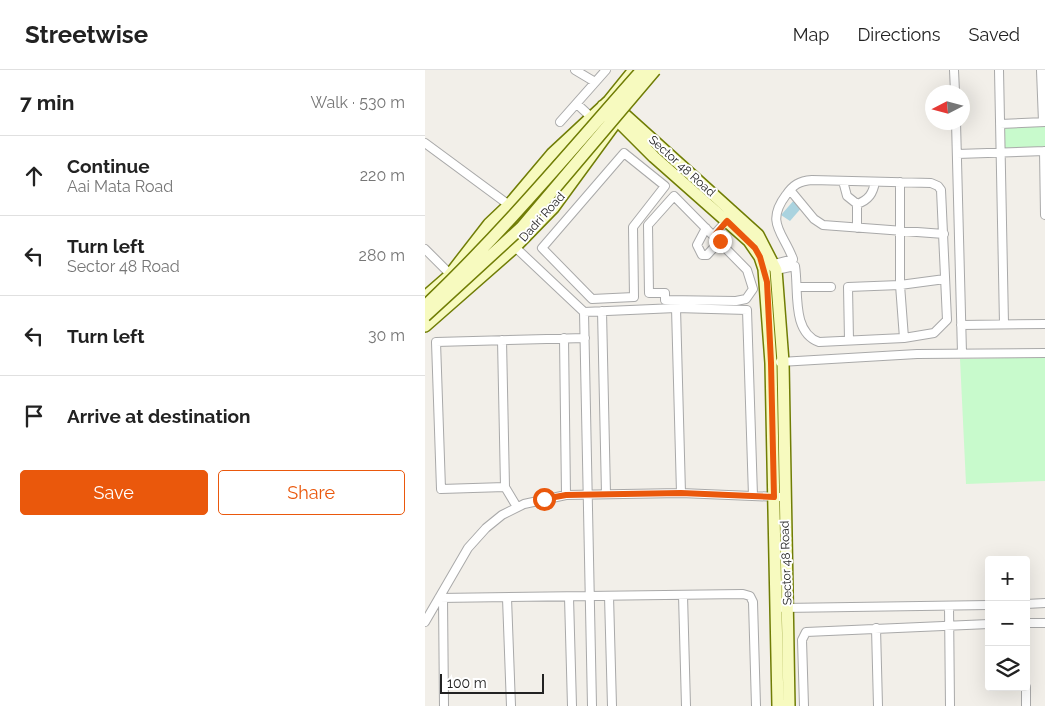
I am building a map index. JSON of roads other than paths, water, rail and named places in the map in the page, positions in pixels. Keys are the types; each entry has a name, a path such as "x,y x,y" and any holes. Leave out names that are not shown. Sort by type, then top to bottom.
{"street":[{"path":"575,70 595,82"},
{"path":"560,122 606,70"},
{"path":"425,297 450,274 489,224 509,205 552,154 592,118 634,70"},
{"path":"425,306 473,260 535,193 642,70"},
{"path":"425,316 522,227 655,70"},
{"name":"Dadri Road","path":"425,326 515,246 553,208 620,117 662,70"},
{"path":"955,70 955,85"},
{"path":"999,70 1004,324"},
{"path":"1000,124 1044,122 1041,70"},
{"name":"Sector 48 Road","path":"606,103 730,217 755,248 764,270 777,362"},
{"path":"577,104 592,118"},
{"name":"Sector 48 Road","path":"620,117 654,158 730,217 758,235 775,267 782,608 789,706"},
{"path":"956,130 962,353"},
{"path":"425,143 509,205 533,229"},
{"path":"957,154 1044,151 1045,215"},
{"path":"624,153 645,170 665,186 633,227 634,297 592,299 542,248 624,153"},
{"path":"645,170 654,158"},
{"path":"803,181 931,183 937,186 942,196 947,320 943,327 934,333 904,338 819,342 805,334 801,325 795,266 775,267 793,259 775,216 778,206 790,190 803,181"},
{"path":"843,181 847,196 857,204"},
{"path":"857,204 865,201 873,192 875,182"},
{"path":"900,182 900,285 904,338"},
{"path":"790,190 817,222 830,226 944,234"},
{"path":"674,196 717,238 751,277 753,289 746,299 736,302 665,300 665,294 649,293 648,225 674,196"},
{"path":"857,204 857,228"},
{"path":"706,228 697,245 700,253 707,254 730,217"},
{"path":"515,246 584,312 592,706"},
{"path":"425,249 450,274"},
{"path":"849,340 848,287 900,285 945,279"},
{"path":"797,287 831,287"},
{"path":"584,312 676,308 747,310 753,496"},
{"path":"676,308 681,493"},
{"path":"602,311 605,494"},
{"path":"961,325 1045,324"},
{"path":"564,338 566,495"},
{"path":"505,487 441,489 436,342 585,338"},
{"path":"502,340 505,487 517,507"},
{"path":"777,362 962,353 1045,353"},
{"path":"425,622 441,598 468,548 485,528 502,515 517,507 566,495 681,493 779,497"},
{"path":"441,598 743,594 750,596 753,602 756,706"},
{"path":"683,595 686,706"},
{"path":"609,596 612,706"},
{"path":"569,597 572,706"},
{"path":"441,598 444,706"},
{"path":"507,598 511,706"},
{"path":"1030,604 1045,603"},
{"path":"782,608 985,605"},
{"path":"949,606 950,706"},
{"name":"Sector 48 Road","path":"778,706 782,608"},
{"path":"1030,623 1045,623"},
{"path":"804,706 802,640 806,632 985,624"},
{"path":"876,628 878,706"},
{"path":"1026,691 1026,706"}],"water":[{"path":"795,199 803,206 790,221 781,215"}]}
